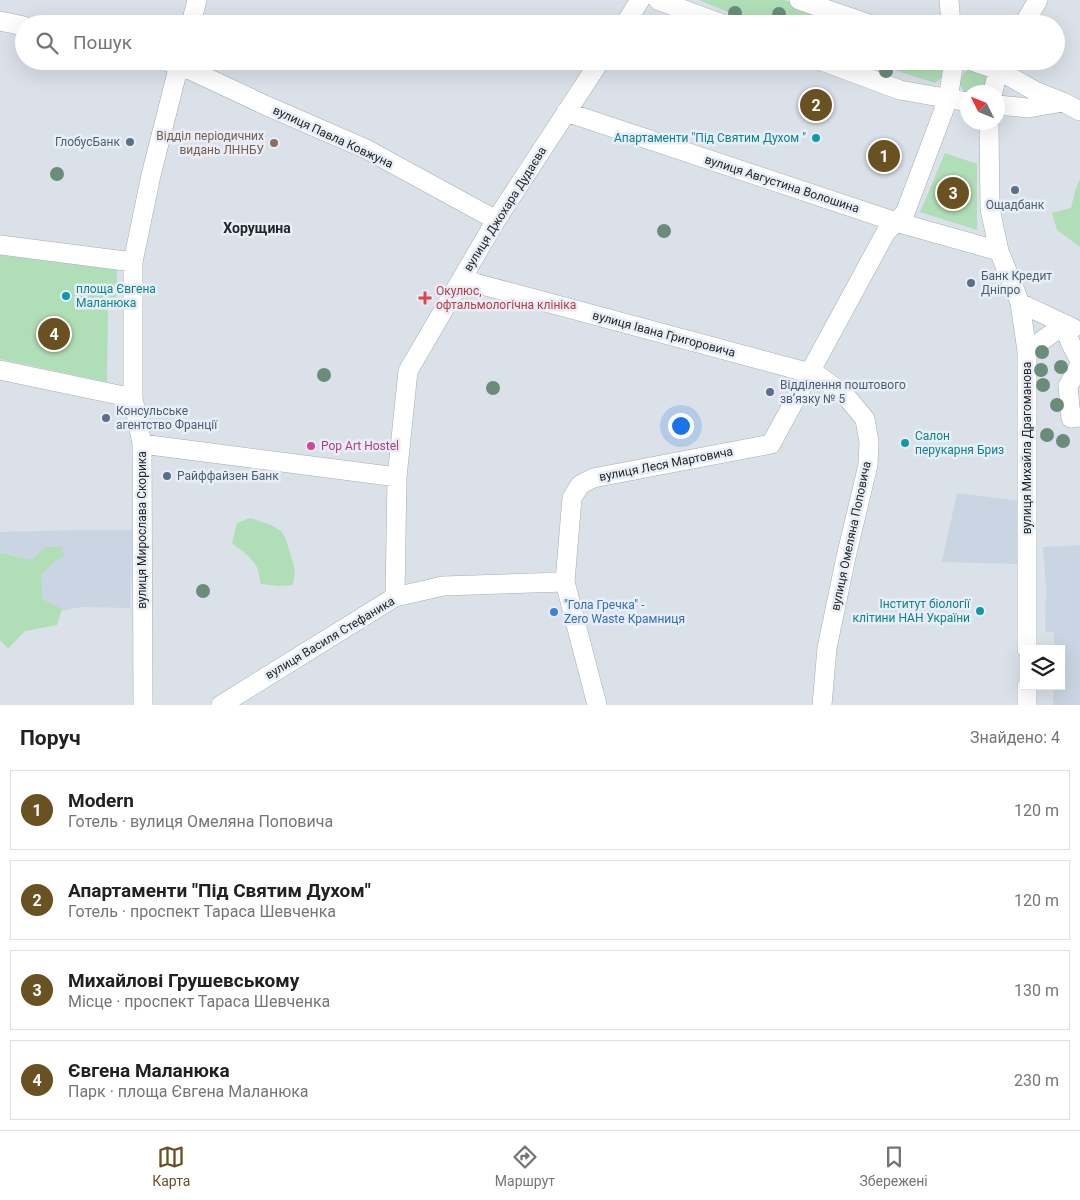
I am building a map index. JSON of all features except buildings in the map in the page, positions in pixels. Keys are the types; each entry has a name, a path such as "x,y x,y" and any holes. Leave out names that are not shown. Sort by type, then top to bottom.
{"street":[{"path":"193,15 197,0"},
{"path":"631,15 640,0"},
{"path":"658,0 698,15"},
{"path":"800,0 843,15"},
{"path":"950,0 951,15"},
{"path":"1029,15 1038,0"},
{"path":"0,21 15,24"},
{"name":"вулиця Мирослава Скорика","path":"143,705 142,444 133,398 133,262 174,70"},
{"name":"вулиця Павла Ковжуна","path":"190,70 366,149 496,220"},
{"name":"вулиця Джохара Дудаєва","path":"395,597 397,477 408,371 496,220 594,70"},
{"path":"846,70 900,90 960,101"},
{"path":"810,373 887,229 905,213 948,99 953,70"},
{"path":"995,85 999,70"},
{"path":"1006,70 1035,90 1080,111"},
{"path":"1005,106 1028,108 1063,102"},
{"name":"вулиця Августина Волошина","path":"566,112 896,222 999,251"},
{"name":"вулиця Михайла Драгоманова","path":"989,130 990,209 999,251 1020,303 1027,351 1027,645"},
{"path":"0,244 133,262"},
{"name":"вулиця Івана Григоровича","path":"462,278 810,373"},
{"path":"1020,303 1072,328"},
{"path":"1027,351 1072,328"},
{"path":"1072,328 1071,344 1080,363 1068,386 1071,418 1080,417"},
{"path":"0,370 133,398"},
{"name":"вулиця Леся Мартовича","path":"566,582 572,498 580,485 593,478 771,444 810,373"},
{"name":"вулиця Омеляна Поповича","path":"810,373 819,376 845,395 865,419 869,442 868,465 827,648 822,705"},
{"path":"142,444 397,477"},
{"path":"566,582 597,705"},
{"name":"вулиця Василя Стефаника","path":"221,705 395,597 443,586 566,582"},
{"path":"1027,690 1027,705"}],"shaded area":[{"path":"957,493 1021,501 1022,564 942,562"},
{"path":"132,530 130,608 81,607 3,622 0,626 0,532"},
{"path":"1080,545 1080,705 1053,705 1054,690 1065,690 1065,645 1054,645 1054,632 1045,632 1046,588 1043,547"}],"green space":[{"path":"699,0 784,0 826,15 735,15"},
{"path":"894,70 945,70 935,83"},
{"path":"968,70 984,71 988,77 986,85 960,85 961,79"},
{"path":"945,153 977,164 977,230 920,212"},
{"path":"1080,179 1080,247 1057,230 1052,213 1071,208"},
{"name":"площа Євгена Маланюка","path":"0,255 117,270 116,309 108,308 107,382 0,359"},
{"path":"250,518 271,525 281,531 286,539 295,570 293,585 261,584 255,564 232,543 237,523"},
{"path":"46,547 62,547 64,556 55,561 41,574 42,599 62,609 57,625 25,631 8,649 0,640 0,553 31,560"}],"place":[{"name":"Апартаменти \"Під Святим Духом\"","path":"816,105"},
{"name":"Апартаменти \"Під Святим Духом \"","path":"816,138"},
{"name":"ГлобусБанк","path":"130,142"},
{"name":"Відділ періодичних видань ЛННБУ","path":"274,143"},
{"name":"Modern","path":"884,156"},
{"name":"Ощадбанк","path":"1015,190"},
{"name":"Михайлові Грушевському","path":"953,193"},
{"name":"Банк Кредит Дніпро","path":"971,283"},
{"name":"площа Євгена Маланюка","path":"66,296"},
{"name":"Окулюс, офтальмологічна клініка","path":"425,298"},
{"name":"Євгена Маланюка","path":"54,334"},
{"name":"Відділення поштового зв’язку № 5","path":"770,392"},
{"name":"Консульське агентство Франції","path":"106,418"},
{"name":"Салон перукарня Бриз","path":"905,443"},
{"name":"Pop Art Hostel","path":"311,446"},
{"name":"Райффайзен Банк","path":"167,476"},
{"name":"Інститут біології клітини НАН України","path":"980,611"},
{"name":"\"Гола Гречка\" - Zero Waste Крамниця","path":"554,612"}],"district":[{"name":"Хорущина","path":"257,228"}]}
